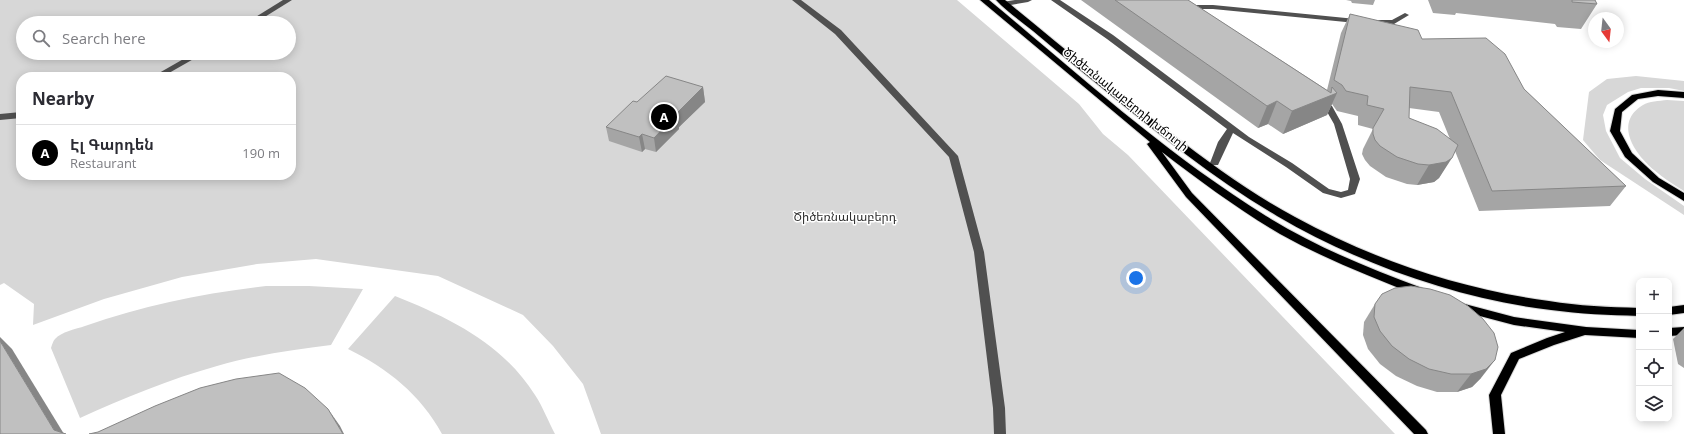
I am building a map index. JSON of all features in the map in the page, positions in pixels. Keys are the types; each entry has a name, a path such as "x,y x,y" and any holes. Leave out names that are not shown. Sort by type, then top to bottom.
{"main road":[{"name":"Ծիծեռնակաբերդի խճուղի","path":"984,0 1146,136 1243,206 1287,232 1333,256 1381,277 1429,295"},
{"name":"Ծիծեռնակաբերդի խճուղի","path":"1002,2 1169,137 1238,186 1291,220 1337,242 1418,274 1460,288 1566,309 1636,312"},
{"path":"1684,95 1658,93 1636,97 1618,111 1616,131 1628,155 1656,180 1684,198"},
{"path":"1146,136 1190,195 1422,434"},
{"path":"1450,303 1514,321 1586,331 1636,334"},
{"path":"1672,311 1684,309"},
{"path":"1499,434 1495,395 1515,356 1551,341 1586,331"},
{"path":"1672,332 1684,331"}],"street":[{"path":"262,16 288,0"},
{"path":"796,0 838,32 953,156 979,252 999,408 1000,434"},
{"path":"1002,2 1028,0"},
{"path":"1055,0 1110,38 1231,129 1289,165 1326,191 1342,195 1352,192 1355,179 1338,124 1329,108 1316,99"},
{"path":"1198,19 1188,10 1193,7 1213,7 1366,22 1394,22 1405,14"},
{"path":"165,72 187,60"},
{"path":"0,117 16,115"},
{"path":"1215,163 1222,142 1231,129"}],"green space":[{"name":"Ծիծեռնակաբերդ","path":"0,0 957,0 1079,104 1103,134 1128,155 1395,434 601,434 583,384 553,346 523,315 438,276 316,259 257,264 182,277 104,299 33,325 34,304 4,283 0,285"},
{"path":"1636,76 1684,81 1684,91 1669,88 1641,88 1628,92 1607,105 1603,115 1606,131 1620,158 1645,179 1684,206 1684,215 1600,160 1583,140 1589,92 1607,79"},
{"path":"1667,100 1684,101 1684,191 1661,176 1640,156 1630,138 1628,129 1629,120 1634,112 1643,105 1651,102"},
{"path":"266,286 309,286 363,289 331,345 259,356 217,366 147,389 80,418 51,348 54,341 58,337 73,330 152,306 197,296"},
{"path":"395,296 415,304 455,324 491,347 522,377 538,400 555,434 442,434 424,407 402,384 376,365 348,349"}],"building":[{"path":"1115,0 1188,0 1331,93 1332,87 1337,93 1292,111 1277,101 1267,106"},
{"path":"1572,0 1595,0 1597,4 1572,2"},
{"path":"1350,14 1418,30 1422,39 1486,38 1505,54 1524,89 1626,186 1492,191 1451,92 1410,87 1409,118 1437,129 1458,145 1452,158 1446,162 1429,165 1418,164 1397,157 1380,146 1375,140 1373,134 1373,128 1384,109 1367,105 1368,96 1346,91 1342,85 1334,80"},
{"path":"666,76 703,87 654,138 642,134 639,137 606,127 633,101 637,102"},
{"path":"1411,286 1430,289 1450,295 1468,306 1483,319 1494,333 1498,347 1495,360 1486,369 1471,374 1451,374 1429,369 1409,359 1392,346 1380,331 1374,317 1375,304 1382,294 1395,288"},
{"path":"0,341 54,430 66,434 0,434"},
{"path":"279,373 305,388 328,409 343,434 89,434 98,432 155,406 200,388 236,379"}],"place":[{"name":"Էլ Գարդեն","path":"664,117"}]}
